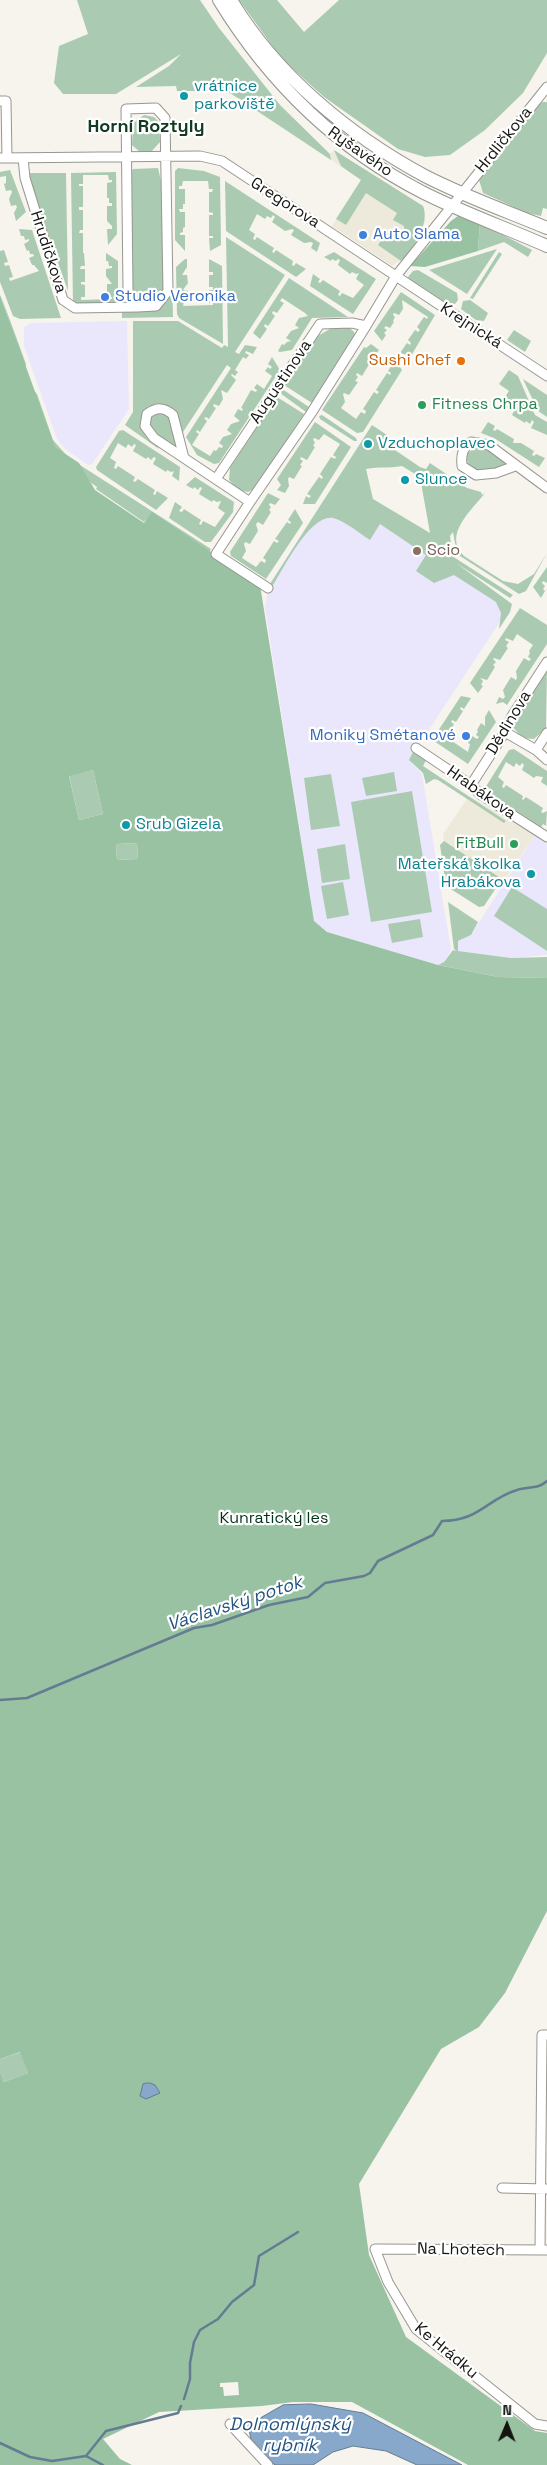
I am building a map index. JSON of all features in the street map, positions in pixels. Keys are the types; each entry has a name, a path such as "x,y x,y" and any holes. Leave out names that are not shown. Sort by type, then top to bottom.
{"main road":[{"name":"Ryšavého","path":"219,0 246,42 311,115 380,168 452,206 547,246"},
{"name":"Ryšavého","path":"231,0 255,37 278,63 319,102 387,153 425,175 462,193 547,228"}],"street":[{"name":"Hrdličkova","path":"462,193 545,92"},
{"name":"Gregorova","path":"0,101 6,101 4,158 200,156 222,161 396,276"},
{"path":"138,307 128,291 126,108 156,108 165,118 166,156"},
{"name":"Hrudičkova","path":"23,158 25,178 63,300 75,308 156,306 168,291 166,156"},
{"path":"268,588 216,554 306,421 396,276 462,193"},
{"name":"Krejnická","path":"396,276 547,376"},
{"name":"Augustinova","path":"216,480 320,324 352,323 366,326"},
{"path":"184,458 172,415 167,410 160,408 147,414 145,426 149,433 184,458 216,480 250,502"},
{"path":"515,466 496,473 476,475 462,466 462,456 467,445 482,443 489,445 508,457 515,466 547,488"},
{"name":"Dědinova","path":"471,785 506,732 512,716 547,662"},
{"path":"506,732 536,750 547,760"},
{"path":"536,750 547,733"},
{"name":"Hrabákova","path":"416,748 471,785 480,794 547,837"},
{"path":"543,2250 542,2035 547,2035"},
{"path":"502,2188 544,2189"},
{"name":"Na Lhotech","path":"375,2249 543,2250"},
{"name":"Ke Hrádku","path":"375,2249 388,2282 416,2329 535,2424 547,2426"},
{"path":"230,2424 268,2465"}],"shaded area":[{"path":"334,150 423,206 425,222 420,234 406,257 392,266 332,226 361,180 331,160 330,154"},
{"path":"127,321 129,409 92,464 88,465 65,449 57,439 24,346 24,327 31,323"},
{"path":"340,496 511,605 409,760 422,774 451,950 444,962 438,965 327,932 314,921 265,608 268,588 324,499"},
{"path":"469,796 535,835 504,881 444,841 443,834"},
{"path":"535,835 547,844 547,955 511,958 458,951 458,941 471,935"}],"green space":[{"path":"77,0 200,0 219,28 280,105 330,154 331,160 227,91 177,91 176,86 136,87 169,66 181,54 116,94 63,94 54,83 59,46 88,34"},
{"path":"239,0 277,0 304,32 339,0 547,0 547,53 523,93 485,130 450,155 425,157 398,149 324,97 281,58"},
{"path":"547,102 547,209 543,208 541,216 527,213 483,193 479,180 536,105"},
{"path":"144,115 154,117 159,122 160,142 151,152 141,153 132,145 133,123"},
{"path":"334,150 423,206 425,213 423,228 416,243 401,261 378,245 389,229 399,235 404,233 404,226 393,220 397,213 366,193 346,225 336,219 361,180 341,166"},
{"path":"158,168 161,181 164,287 163,293 155,302 142,302 137,298 131,286 130,174 133,169"},
{"path":"178,168 204,171 220,177 221,245 210,251 209,238 213,238 213,236 209,236 209,215 213,215 213,213 209,212 209,192 212,192 213,189 209,189 208,181 183,181 182,186 179,186 179,189 185,189 185,204 183,204 183,209 179,209 180,212 185,212 185,227 180,235 185,235 185,251 175,240 175,171"},
{"path":"10,170 26,212 16,221 14,213 17,207 16,205 11,206 9,199 12,192 11,190 6,191 4,184 6,183 6,176 0,177 0,172"},
{"path":"116,172 117,234 108,245 107,229 112,229 112,226 107,221 107,206 112,206 112,203 109,203 109,198 107,198 107,183 112,182 112,180 109,180 108,175 83,175 83,184 79,184 79,186 83,186 83,207 79,207 79,210 83,210 83,230 80,230 79,233 83,233 85,266 81,266 80,269 85,269 85,282 81,282 81,284 85,285 85,297 81,297 81,300 112,299 112,297 109,297 109,292 107,292 107,284 112,284 106,276 106,269 112,268 112,266 109,266 108,261 106,261 106,253 118,261 118,306 73,304 71,173"},
{"path":"28,173 66,173 68,291 30,182"},
{"path":"225,181 320,243 317,252 311,248 313,243 304,243 291,235 294,230 285,231 272,222 275,217 273,215 271,218 267,216 265,219 257,214 249,230 255,234 253,239 255,240 257,237 274,248 272,252 274,253 276,250 293,261 292,265 294,266 296,263 306,269 296,277 226,231"},
{"path":"458,216 480,223 478,251 425,267 410,266 451,221"},
{"path":"480,223 532,250 528,257 504,242 478,251"},
{"path":"19,229 32,230 61,318 20,319 13,316 0,282 0,251 4,250 8,262 4,263 5,266 9,265 13,277 9,278 10,281 39,271 32,265 29,258 34,256 30,254 29,250 27,251 24,244 29,239 25,240 24,236 21,236"},
{"path":"226,237 285,275 235,352 239,354 245,345 257,347 253,354 246,351 245,353 249,355 246,359 243,357 235,370 238,372 235,376 231,375 236,380 227,393 221,390 223,399 219,406 214,404 213,406 216,408 209,419 204,418 207,421 200,432 197,430 196,432 199,434 192,445 210,456 214,450 216,451 219,447 222,448 223,446 219,443 223,437 232,434 227,430 231,424 240,421 234,416 238,409 242,411 243,409 241,408 251,390 256,392 257,390 254,388 257,384 264,389 272,376 265,371 268,367 270,369 272,367 268,364 272,357 280,370 219,463 214,464 197,455 186,437 231,368 227,365 181,435 177,421 153,407 142,427 159,449 125,425 133,412 133,321 178,321 222,348 224,345 228,347"},
{"path":"497,249 467,294 429,270"},
{"path":"334,252 376,279 353,314 310,286 313,274 320,279 318,282 320,283 323,280 340,291 338,295 340,296 342,293 353,298 364,285 356,279 359,273 352,272 350,274 338,265 340,260 332,259 331,261 324,257"},
{"path":"499,252 502,254 473,299 470,298"},
{"path":"187,259 187,267 182,275 187,275 188,283 183,290 188,291 188,298 185,298 183,306 213,305 213,303 209,303 209,290 213,290 213,287 209,287 209,275 213,275 213,272 209,272 209,259 222,266 223,344 179,318 177,314 176,267"},
{"path":"418,270 457,293 458,300 452,308 410,281 408,277 413,271"},
{"path":"289,278 348,317 312,318 292,350 280,352 278,351 282,344 284,345 291,341 286,338 291,331 299,328 295,325 299,318 308,316 305,313 282,298 280,301 284,303 277,313 273,311 272,313 275,316 268,326 265,324 264,326 267,329 260,339 253,333"},
{"path":"172,280 173,317 122,318 122,310 147,310 169,286"},
{"path":"401,292 435,315 411,356 400,353 407,343 410,345 411,343 408,340 415,330 418,332 420,330 417,327 424,317 427,319 428,317 402,300 403,309 399,315 394,313 394,322 390,328 386,326 384,328 387,330 382,341 374,331"},
{"path":"0,293 26,364 26,370"},
{"name":"Kunratický les","path":"0,295 55,447 79,463 95,490 144,523 152,512 260,585 314,921 327,932 438,965 498,977 547,978 547,1911 505,1993 479,2027 441,2049 359,2184 369,2255 406,2337 535,2431 547,2433 547,2465 468,2465 352,2402 293,2402 262,2406 159,2412 103,2439 120,2459 132,2465 0,2465 0,2071 4,2082 28,2073 20,2052 0,2059","holes":["93,770 103,814 79,820 69,776","137,843 138,859 117,860 116,844","238,2382 239,2395 224,2396 223,2387 220,2387 220,2383"]},
{"path":"470,300 488,313 484,321 476,320 461,309 463,301"},
{"path":"335,326 348,326 355,336 312,403 284,385 316,337"},
{"path":"514,330 531,341 525,352 507,340"},
{"path":"371,344 379,350 375,356 370,354 368,356 371,358 368,361 370,363 362,376 357,373 358,377 355,381 358,382 349,395 343,394 345,402 341,408 356,419 361,412 365,414 366,411 363,409 374,392 377,394 379,392 376,390 387,373 390,375 391,373 388,371 395,360 402,370 363,432 357,433 322,410 364,347 366,348"},
{"path":"509,370 518,376 535,415 547,422 547,435 531,428 534,422 532,420 530,424 526,421 525,423 512,415 515,409 513,408 511,411 507,408 505,411 499,406 509,391 499,384"},
{"path":"523,379 547,395 547,417 538,411"},
{"path":"31,385 37,394 53,440 69,458 211,549 207,556 236,578 147,519 144,522 55,458"},
{"path":"282,389 309,407 306,412 280,393"},
{"path":"277,397 304,414 257,487 248,492 238,490 229,480 230,468"},
{"path":"161,411 170,416 179,446 175,449 151,433 148,422 152,415"},
{"path":"322,415 356,438 357,441 354,441 320,419 319,416"},
{"path":"315,422 351,447 315,504 303,504 306,496 309,498 311,496 307,494 319,477 322,479 323,477 320,474 331,457 335,459 336,457 333,455 340,444 324,434 319,440 314,438 313,446 315,447 307,460 301,457 300,459 303,461 300,465 302,466 294,479 289,477 289,486 285,493 277,490 281,485 277,479"},
{"path":"488,422 495,426 493,430 497,429 514,439 513,443 521,443 534,451 532,455 536,454 545,458 539,467 494,438 481,433"},
{"path":"372,425 390,437 386,444 420,467 426,469 430,463 467,488 481,492 482,495 485,493 461,523 458,531 456,540 458,548 464,556 503,581 518,584 534,574 547,553 526,591 519,594 457,554 453,532 450,536 452,551 445,544 441,549 513,595 510,598 456,563 512,604 510,612 499,629 501,613 496,602 454,575 434,583 416,571 426,555 380,524 370,540 347,524 333,518 324,519 315,524 307,533 298,544 273,585 270,584","holes":["402,466 420,477 430,533 373,499 366,469"]},
{"path":"123,430 180,467 179,481 172,476 174,471 167,470 166,472 153,464 156,458 154,457 151,460 148,457 146,459 133,451 136,445 134,444 132,447 128,444 126,448 118,443 110,458 116,462 114,468 116,469 118,466 135,477 133,481 135,482 138,479 155,490 153,494 155,495 157,491 168,498 156,510 97,470 96,467 119,431"},
{"path":"476,446 486,447 505,461 505,466 477,472 467,462 468,453"},
{"path":"195,477 234,502 233,512 211,542 205,542 169,518 175,502 182,507 179,511 182,512 184,509 201,520 199,524 201,525 203,521 215,527 225,513 218,508 221,501 213,500 212,502 199,494 202,488 200,487 198,490 186,485"},
{"path":"268,493 280,499 275,505 270,503 271,507 269,510 271,512 263,525 258,522 256,524 258,531 250,544 245,542 246,551 242,558 256,567 261,561 265,563 266,560 263,558 274,541 277,543 279,541 275,539 287,522 290,524 291,522 288,520 295,509 303,523 266,579 231,556 230,552"},
{"path":"547,567 547,583 543,581 542,583 545,586 543,589 545,591 541,598 533,587"},
{"path":"520,608 547,625 547,644 507,705 503,702 496,704 499,697 503,699 505,697 503,690 511,677 516,680 516,671 524,658 529,661 531,659 528,657 533,645 517,634 513,641 506,638 505,640 509,642 506,646 508,648 500,660 493,659 496,662 493,665 495,667 487,680 480,678 483,681 481,685 483,686 478,693 470,683"},
{"path":"547,668 546,728 534,739 522,738 513,727 513,721"},
{"path":"461,696 471,698 464,709 461,707 460,709 463,711 456,722 452,720 451,722 454,724 448,735 444,733 443,735 468,752 470,744 468,743 472,736 477,739 479,737 476,735 477,730 481,723 485,726 485,717 489,710 496,722 468,764 434,741 436,734"},
{"path":"514,749 547,771 547,786 541,782 543,777 536,776 534,778 522,770 524,765 522,763 520,766 516,763 514,767 506,762 498,777 504,782 502,787 504,788 506,785 523,796 523,800 526,797 543,808 541,812 547,811 546,826 543,824 541,827 485,790 509,750"},
{"path":"413,752 426,760 423,766 506,821 504,823 438,780 434,779 426,784 423,773 409,760"},
{"path":"93,770 103,814 79,820 69,775"},
{"path":"394,772 397,791 366,796 362,778"},
{"path":"331,774 340,826 311,830 304,778"},
{"path":"412,791 432,912 371,922 351,802"},
{"path":"444,841 502,879 484,906 479,907 446,886 440,845"},
{"path":"137,843 138,859 117,860 116,844"},
{"path":"345,844 350,879 322,883 317,849"},
{"path":"343,882 349,915 327,919 321,886"},
{"path":"512,887 547,909 547,951 494,916"},
{"path":"448,902 478,922 471,935 458,941 458,951 511,958 547,957 547,978 498,977 438,965 444,962 453,950 457,951 454,949"},
{"path":"420,919 423,937 392,943 388,924"},
{"path":"21,2052 28,2073 4,2082 0,2071 0,2059"}],"water":[{"path":"150,2083 155,2085 160,2093 146,2099 140,2096 143,2084"},
{"name":"Dolnomlýnský rybník","path":"311,2404 363,2413 462,2465 417,2465 386,2451 353,2446 333,2452 313,2465 275,2465 251,2439 248,2425 283,2405"}],"waterway":[{"name":"Václavský potok","path":"0,1700 27,1698 194,1628 212,1625 269,1605 308,1597 325,1583 364,1576 370,1573 378,1561 433,1535 442,1521 455,1520 474,1514 507,1494 521,1489 540,1486 547,1481"},
{"path":"184,2399 190,2379 190,2363 194,2342 200,2330 218,2319 232,2302 254,2285 259,2256 298,2232"},
{"path":"86,2456 106,2431 178,2413 181,2406"},
{"path":"0,2443 30,2457 52,2461 86,2456 103,2465"}],"place":[{"name":"vrátnice parkoviště","path":"184,96"},
{"name":"Auto Slama","path":"363,235"},
{"name":"Studio Veronika","path":"105,297"},
{"name":"Sushi Chef","path":"461,361"},
{"name":"Fitness Chrpa","path":"422,405"},
{"name":"Vzduchoplavec","path":"368,444"},
{"name":"Slunce","path":"405,480"},
{"name":"Scio","path":"417,551"},
{"name":"Moniky Smétanové","path":"466,736"},
{"name":"Srub Gizela","path":"126,825"},
{"name":"FitBull","path":"514,844"},
{"name":"Mateřská školka Hrabákova","path":"531,874"}],"district":[{"name":"Horní Roztyly","path":"146,127"}]}
